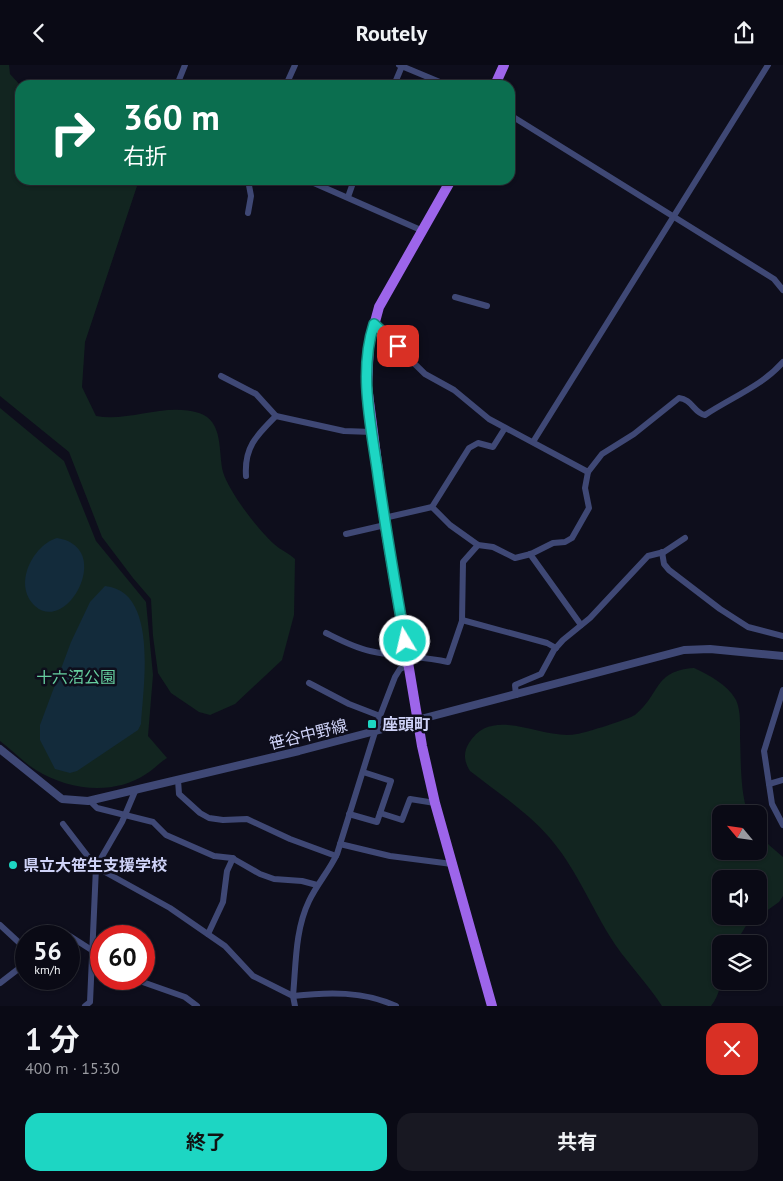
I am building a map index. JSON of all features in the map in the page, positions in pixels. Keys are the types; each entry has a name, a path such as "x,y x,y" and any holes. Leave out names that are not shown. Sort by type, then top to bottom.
{"main road":[{"path":"497,80 504,65"},
{"path":"448,185 384,296 369,344 367,366 372,432 384,521 417,721 435,803 492,1006"}],"street":[{"path":"179,80 185,65"},
{"path":"288,80 294,65"},
{"path":"533,441 768,65"},
{"path":"396,80 400,66 435,80"},
{"path":"515,118 774,279 783,290"},
{"path":"248,213 251,196 249,185"},
{"path":"319,185 423,231"},
{"path":"348,197 352,185"},
{"path":"455,297 468,299 487,306"},
{"path":"374,324 425,374 454,390 490,419 588,472"},
{"path":"432,507 450,525 478,545 493,547 513,557 530,554 553,543 565,542 572,538 589,508 585,488 588,472 602,453 634,434 679,397 686,399 700,413 706,415 724,402 755,387 783,362"},
{"path":"221,376 256,395 276,416 344,431 372,432"},
{"path":"246,476 252,440 276,416"},
{"path":"346,534 432,507 470,448 478,443 491,449 495,447 505,428"},
{"path":"516,695 515,685 541,674 556,648 614,595 648,557 662,552 686,538"},
{"path":"326,633 369,651 408,661 425,657 448,662 462,620 462,562 478,545"},
{"path":"662,552 664,564 669,570 720,609 748,627 783,636"},
{"path":"530,554 581,625"},
{"path":"462,620 489,629 547,643 556,648"},
{"name":"笹谷中野線","path":"0,749 62,799 90,801 417,721 624,664 684,650 710,649 783,656"},
{"path":"295,1006 293,996 299,925 317,885 331,869 380,716 395,677 408,661"},
{"path":"309,683 349,704 380,716"},
{"path":"783,690 764,751 772,804 783,825"},
{"path":"349,814 377,822 380,813 390,781 363,772"},
{"path":"178,780 179,794 200,813 223,820 247,819 290,839 336,856"},
{"path":"769,784 783,780"},
{"path":"93,925 96,867 125,816 136,789"},
{"path":"380,813 402,820 410,799 435,803"},
{"path":"90,801 97,808 153,822 166,835 214,856 233,858 249,869 274,879 302,881 317,885"},
{"path":"64,824 96,867 170,908 208,934 225,946 253,976 293,996 372,996 396,1006"},
{"path":"340,843 390,856 452,864"},
{"path":"208,934 223,901 227,871 233,858"},
{"path":"0,925 15,939"},
{"path":"0,983 15,971"},
{"path":"155,986 185,997 197,1006"},
{"path":"85,1006 90,1002 90,990"}],"green space":[{"path":"0,65 9,65 10,74 15,80 15,185 137,185 85,342 82,387 96,416 122,417 160,411 186,410 207,417 213,423 216,430 223,472 231,490 267,538 295,559 294,615 282,660 235,704 210,715 199,712 171,693 158,673 151,599 102,537 69,452 0,396"},
{"name":"十六沼公園","path":"0,408 64,461 96,541 146,602 153,675 148,736 167,758 149,772 133,781 105,788 76,786 62,782 31,767 0,741"},
{"path":"694,668 712,677 728,689 738,704 742,786 745,805 712,805 712,860 768,860 768,844 783,857 783,896 779,902 767,910 767,870 712,870 712,925 746,925 740,935 712,935 712,990 718,990 711,1006 662,1006 615,944 567,860 558,848 531,819 470,771 465,760 469,743 479,732 491,726 519,726 563,735 582,733 625,720 635,715 643,707 664,679 681,670"}],"water":[{"path":"57,538 74,545 83,557 84,571 80,586 71,600 60,609 48,612 35,606 28,597 25,587 26,577 33,557 48,542"},
{"path":"105,586 122,592 134,604 141,622 145,665 141,724 138,730 77,771 70,773 55,769 40,740 40,725 71,642 90,602"}],"place":[{"name":"座頭町","path":"372,724"},
{"name":"県立大笹生支援学校","path":"13,865"}],"route":[{"path":"398,346 374,324 367,356 367,386 385,525 405,641"}]}
